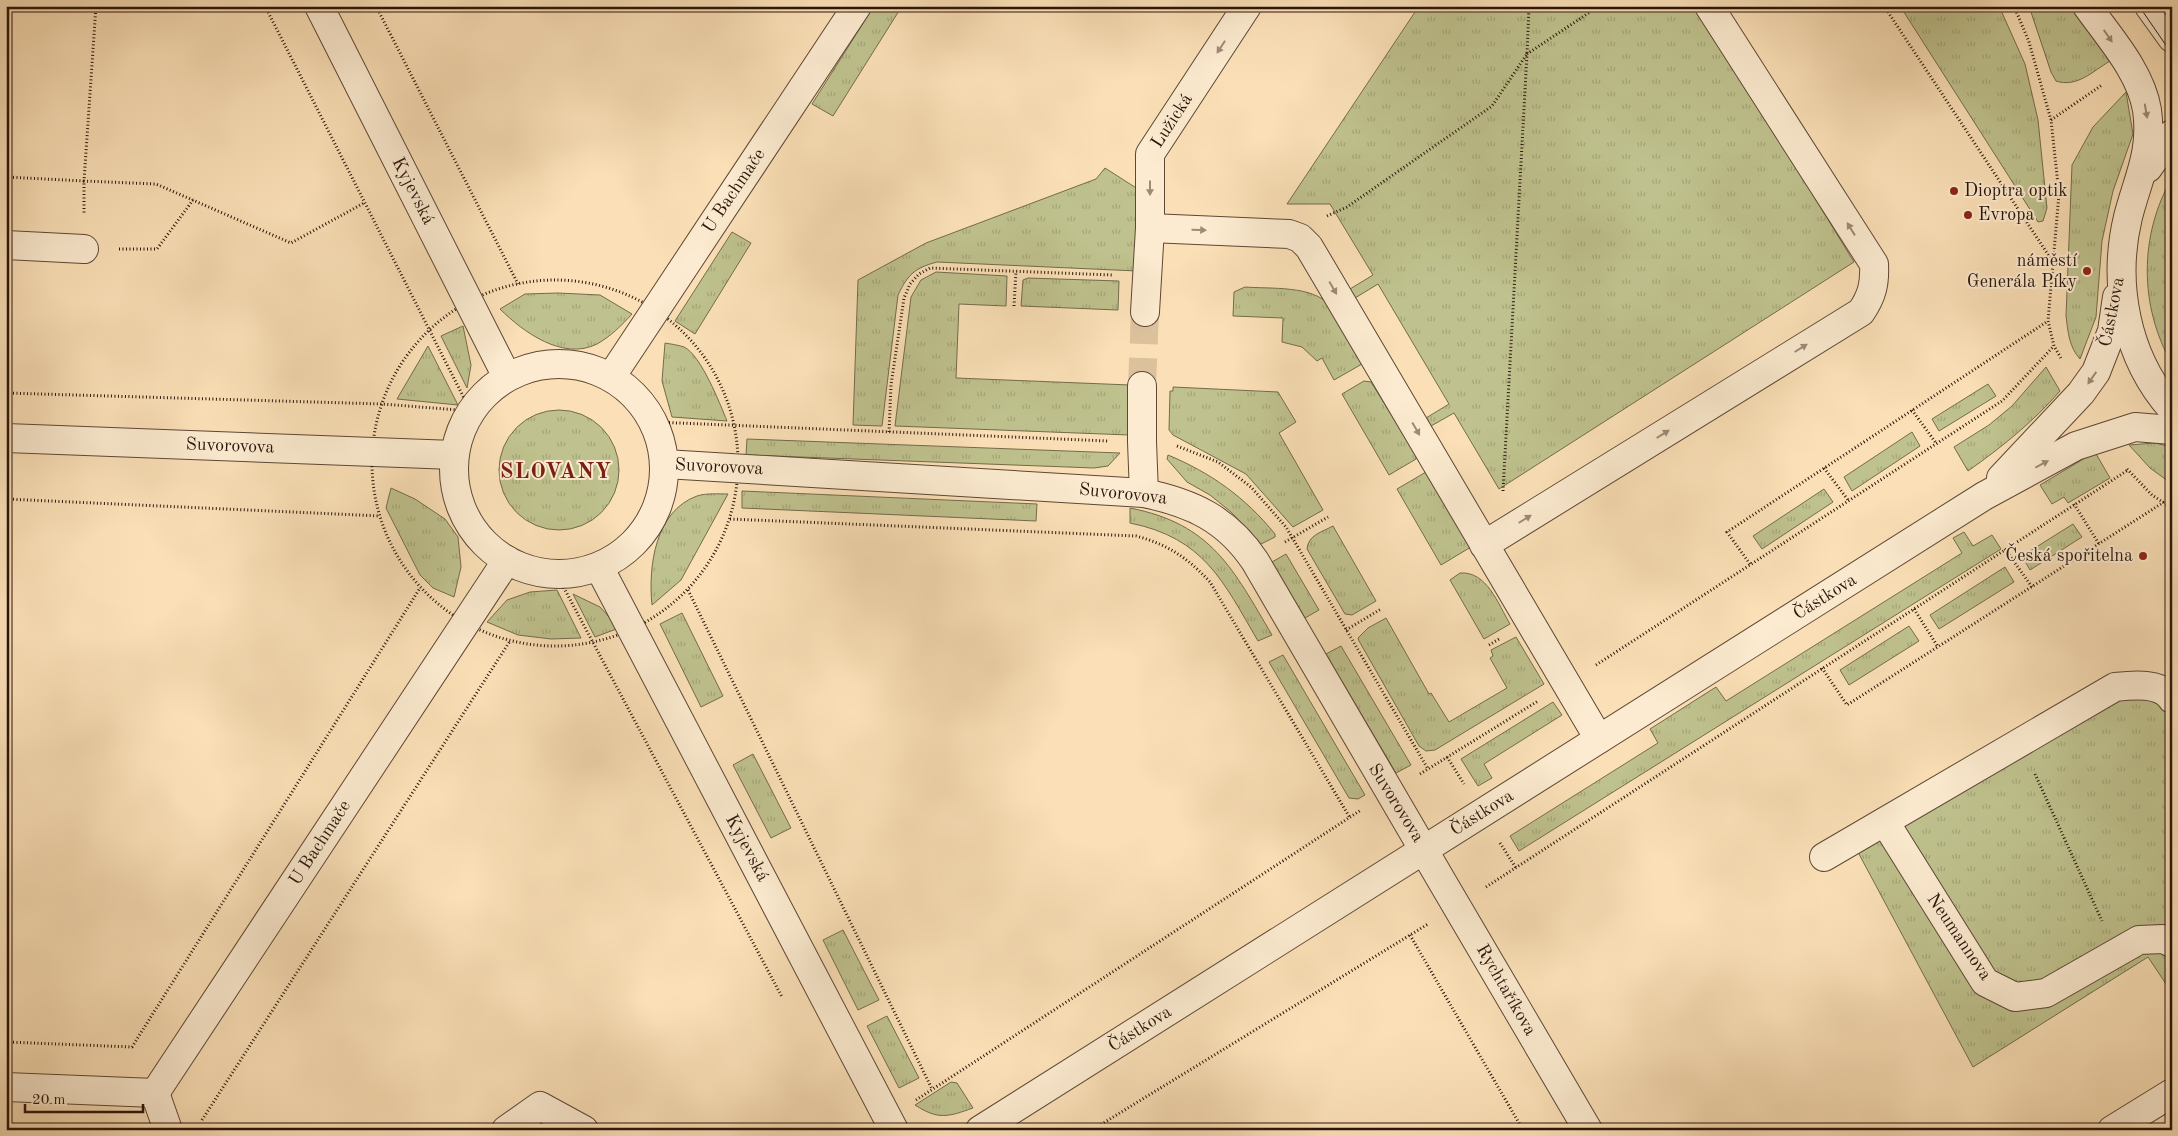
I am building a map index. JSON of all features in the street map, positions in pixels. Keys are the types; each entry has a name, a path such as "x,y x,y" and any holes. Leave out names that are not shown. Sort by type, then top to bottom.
{"street":[{"name":"Kyjevská","path":"319,6 507,376"},
{"name":"U Bachmače","path":"611,376 857,6"},
{"name":"Lužická","path":"1145,312 1150,228 1150,154 1247,6"},
{"path":"1492,539 1860,312 1870,300 1875,283 1874,264 1709,6"},
{"path":"2087,6 2129,66 2147,108 2148,151 2129,216 2121,264 2122,293 2127,322 2136,349 2148,375 2172,409"},
{"path":"2149,6 2172,38"},
{"path":"2136,192 2154,158 2172,134"},
{"path":"1150,228 1289,234 1300,238 1309,247 1492,539 1566,684 1599,739"},
{"path":"6,245 84,249"},
{"name":"Částkova","path":"1984,496 2081,393 2096,372 2112,331 2121,264"},
{"path":"541,365 577,365 611,376 636,396 654,422 662,443 665,464 662,496 649,525 627,550 599,567 578,573 557,574 531,571 507,560 482,541 464,516 455,486 454,455 460,432 470,411 487,392 507,376 541,365"},
{"path":"1142,386 1144,493"},
{"name":"Částkova","path":"980,1130 1984,496 2076,446 2135,427 2172,430"},
{"name":"Suvorovova","path":"6,438 454,455"},
{"name":"Suvorovova","path":"665,464 1144,493 1178,500 1213,518 1232,534 1255,561 1388,793 1424,849"},
{"name":"U Bachmače","path":"155,1093 507,560"},
{"name":"Kyjevská","path":"599,567 891,1124"},
{"path":"1824,857 2115,687 2142,685 2168,693 2172,700"},
{"name":"Neumannova","path":"1885,822 1986,982 2015,997 2046,994 2139,940 2163,939 2172,943"},
{"name":"Rychtaříkova","path":"1424,849 1588,1130"},
{"path":"6,1088 155,1093 168,1130"},
{"path":"2112,1130 2172,1094"},
{"path":"506,1130 540,1106 584,1130"}],"path":[{"path":"84,181 96,6"},
{"path":"265,6 470,411"},
{"path":"376,6 518,284"},
{"path":"1492,539 1529,6"},
{"path":"1289,234 1347,207 1492,106 1527,54 1599,6"},
{"path":"1884,6 2053,262 2059,194 2051,120 2029,42 2014,6"},
{"path":"2051,120 2129,66"},
{"path":"6,177 156,184 291,244 364,204"},
{"path":"84,249 157,249 193,200"},
{"path":"889,432 891,385 904,298 910,284 919,274 930,268 1148,276"},
{"path":"1014,306 1016,271"},
{"path":"552,280 586,283 619,292 655,310 696,346 721,384 735,426 739,468 730,520 713,558 688,590 662,612 632,630 593,643 552,647 510,641 465,623 420,588 396,554 380,516 373,484 372,451 382,404 401,365 429,331 469,302 493,291 518,284 552,280"},
{"path":"1750,564 1727,532 2048,322"},
{"path":"891,1124 932,1089 1388,793 1566,684 2002,401 2054,346"},
{"path":"6,393 382,404 470,411"},
{"path":"1912,410 1936,443"},
{"path":"1824,468 1848,500"},
{"path":"1092,1130 1457,906 2128,470"},
{"path":"6,499 380,516"},
{"path":"1822,668 1846,705 2164,502"},
{"path":"2074,504 2099,544"},
{"path":"1255,561 1328,517"},
{"path":"730,520 1136,536 1156,541 1176,551 1193,563 1210,582 1350,818"},
{"path":"2006,549 2032,587"},
{"path":"557,574 783,999"},
{"path":"6,1042 132,1047 420,588"},
{"path":"688,590 932,1089"},
{"path":"1346,630 1381,609"},
{"path":"1914,609 1938,647"},
{"path":"201,1122 510,641"},
{"path":"2020,742 2116,953"},
{"path":"1410,935 1523,1130"}],"green space":[{"path":"874,6 902,6 833,116 812,104"},
{"path":"1419,6 1697,6 1854,262 1499,489 1454,413 1431,426 1426,418 1449,404 1378,284 1355,298 1350,289 1373,275 1330,204 1287,204"},
{"path":"1900,6 1999,6 2025,64 2038,120 2047,208 2043,221 2038,222"},
{"path":"2029,6 2073,6 2110,61 2078,80 2064,83 2056,81 2051,72"},
{"path":"2126,92 2133,134 2113,191 2102,241 2096,317 2080,359 2071,344 2066,316 2072,165 2093,127"},
{"path":"1105,168 1141,191 1137,271 937,262 923,267 909,277 898,295 882,426 853,425 858,280 926,243 1096,179"},
{"path":"2172,178 2172,364 2161,342 2153,318 2147,271 2153,223 2161,200"},
{"path":"732,232 751,243 695,334 675,321"},
{"path":"936,272 1007,276 1006,306 959,304 956,378 1130,385 1129,435 895,426 911,297 921,280"},
{"path":"1028,278 1119,281 1118,310 1021,306 1023,280"},
{"path":"1245,287 1290,289 1313,294 1323,299 1339,319 1362,364 1334,380 1322,358 1317,361 1302,347 1282,342 1283,318 1233,316 1234,292"},
{"path":"525,294 600,295 632,314 616,331 597,344 571,349 544,342 520,327 500,309"},
{"path":"463,326 471,365 467,388 441,336"},
{"path":"665,343 684,347 697,360 720,403 727,421 672,417 662,381"},
{"path":"428,346 458,405 397,399"},
{"path":"2046,367 2060,391 2017,434 1968,471 1954,447 1989,425 2012,406"},
{"path":"1364,381 1371,382 1416,454 1416,459 1389,475 1342,394"},
{"path":"1988,384 1996,396 1939,431 1932,419"},
{"path":"1173,387 1278,392 1296,422 1279,433 1323,510 1293,527 1246,474 1173,435 1169,430 1170,391 1173,391"},
{"path":"559,410 571,411 582,415 592,420 601,428 609,437 614,447 618,458 618,482 614,493 609,503 601,512 592,520 582,525 571,529 559,530 547,529 536,525 526,520 517,512 509,503 504,493 500,482 499,470 500,458 504,447 509,437 517,428 526,420 536,415 547,411"},
{"path":"1912,432 1920,446 1852,491 1844,477"},
{"path":"747,439 1120,453 1108,466 1094,468 746,455"},
{"path":"2155,443 2172,447 2172,484 2150,468 2129,445"},
{"path":"2095,452 2110,478 2068,503 2064,497 2052,504 2040,485"},
{"path":"1168,455 1199,470 1226,487 1264,521 1275,534 1275,537 1261,544 1231,512 1210,495 1187,482 1167,459"},
{"path":"1426,472 1471,547 1441,565 1397,489"},
{"path":"391,488 415,499 445,519 458,537 461,567 454,597 433,588 420,575 386,508"},
{"path":"1824,489 1833,502 1762,549 1753,536"},
{"path":"742,491 1037,504 1036,521 742,508"},
{"path":"728,494 681,580 652,605 651,574 653,558 663,527 683,503 697,496"},
{"path":"1130,508 1158,515 1181,525 1201,538 1232,570 1272,635 1258,641 1234,599 1209,565 1194,551 1176,539 1155,530 1130,523"},
{"path":"2073,524 2082,537 2030,570 2022,556"},
{"path":"1333,526 1376,601 1352,615 1345,614 1307,549 1313,537"},
{"path":"1964,532 1973,546 1992,535 2001,549 1519,851 1510,836 1658,743 1650,729 1716,687 1726,701 1962,553 1953,538"},
{"path":"1286,554 1319,610 1305,618 1272,562"},
{"path":"2005,567 2014,582 1939,629 1930,615"},
{"path":"1460,573 1478,577 1485,583 1510,624 1484,639 1450,580"},
{"path":"557,590 581,638 551,639 518,635 487,622 507,600 530,592"},
{"path":"573,594 600,607 619,628 595,637"},
{"path":"682,613 723,696 701,707 660,624"},
{"path":"1386,618 1429,694 1431,693 1449,722 1507,688 1490,658 1493,656 1491,650 1516,637 1544,684 1435,750 1426,751 1419,746 1358,638 1368,628"},
{"path":"1909,626 1919,641 1849,685 1840,670"},
{"path":"1341,646 1411,765 1396,773 1326,654"},
{"path":"1283,655 1365,795 1358,799 1349,798 1269,662"},
{"path":"2115,687 2172,699 2172,993 2148,957 1973,1067 1852,841"},
{"path":"1553,702 1562,715 1484,764 1492,778 1478,786 1461,759"},
{"path":"753,754 791,828 771,838 733,765"},
{"path":"843,930 879,1000 858,1010 823,940"},
{"path":"887,1016 919,1078 899,1088 867,1026"},
{"path":"951,1082 957,1083 973,1108 943,1116 930,1113 915,1105"}],"tunnel":[{"path":"1142,386 1145,312"}],"tram line":[{"path":"2139,6 2172,54"},
{"path":"2160,6 2172,24"}],"place":[{"name":"Dioptra optik","path":"1954,191"},
{"name":"Evropa","path":"1968,215"},
{"name":"náměstí Generála Píky","path":"2087,271"},
{"name":"Česká spořitelna","path":"2143,556"}],"district":[{"name":"SLOVANY","path":"556,472"}]}
